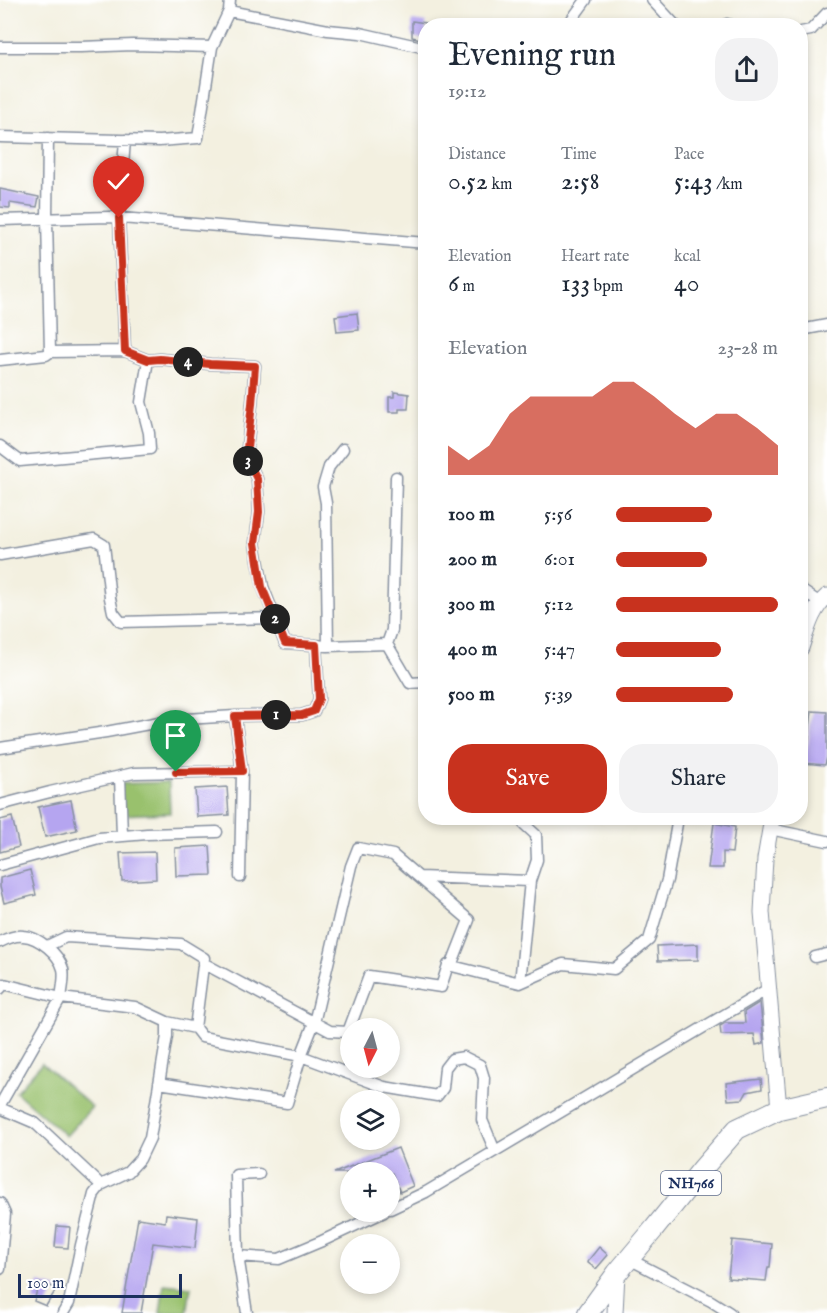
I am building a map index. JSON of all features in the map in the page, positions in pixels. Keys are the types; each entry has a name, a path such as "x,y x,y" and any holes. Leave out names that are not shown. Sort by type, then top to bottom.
{"highway":[{"name":"NH766","path":"588,1313 623,1266 737,1129 779,1109 827,1098"}],"main road":[{"path":"808,628 823,600"},
{"path":"771,825 765,859 762,912 779,1109"},
{"path":"615,1313 623,1266"}],"street":[{"path":"573,18 586,0"},
{"path":"652,0 669,18"},
{"path":"0,137 159,141 198,138 212,47 230,6 328,30 360,33 418,46"},
{"path":"808,31 827,13"},
{"path":"0,47 133,45 212,47"},
{"path":"48,138 50,352"},
{"path":"125,140 119,218 125,351"},
{"path":"0,220 109,217 418,242"},
{"path":"808,329 827,325"},
{"path":"0,360 46,355 50,352 125,351 148,360 255,366 246,457 257,479 259,512 255,543 262,587 285,643 328,646 387,644"},
{"path":"0,446 20,461 150,449 149,433 141,402 148,360"},
{"path":"328,646 326,503 323,487 329,467 343,449"},
{"path":"387,644 392,630 396,477"},
{"path":"0,555 94,539 104,545 111,605 113,612 121,622 275,618"},
{"path":"808,593 823,600"},
{"path":"387,644 410,683 418,682"},
{"path":"0,748 170,720 302,715 314,711 319,699 316,645"},
{"path":"235,716 242,771 240,877"},
{"path":"0,805 134,773 242,771"},
{"path":"120,776 122,836"},
{"path":"520,983 531,881 537,860 536,835 525,825"},
{"path":"203,963 330,1031 348,1032 369,976 441,987 448,965 520,983 563,964 614,969 649,940 667,880 677,825"},
{"path":"774,825 827,841"},
{"path":"0,865 99,837 218,832"},
{"path":"159,1083 287,1103 300,1056 314,1023 351,866 358,848 393,855 470,920 451,966"},
{"path":"419,877 531,881"},
{"path":"0,942 23,936 44,943 57,956 63,970 62,998 0,1106 35,1123 101,1185"},
{"path":"47,946 66,937 182,944 204,958 195,1028"},
{"path":"815,957 827,954"},
{"path":"0,989 4,984 62,998 135,1007 167,1022 195,1028 202,1037 300,1056 384,1087 437,1096 443,1088 445,1068 452,1059 464,1057 480,1065 484,1078 482,1120 495,1151"},
{"path":"400,1204 426,1192 768,989"},
{"path":"63,1313 69,1303 94,1194 101,1185 128,1172 140,1159 150,1138 167,1036 167,1022"},
{"path":"247,1313 238,1256 236,1175 259,1174"},
{"path":"0,1203 5,1214 0,1269"},
{"path":"238,1256 279,1259 363,1222"},
{"path":"623,1266 711,1301 730,1313"}],"green space":[{"path":"169,782 170,813 118,815 116,784"},
{"path":"42,1063 92,1107 66,1136 16,1092"},
{"path":"164,1284 191,1287 187,1313 160,1313"}],"building":[{"path":"412,21 418,22 418,38 412,37"},
{"path":"0,189 39,197 37,207 10,203 10,208 0,207"},
{"path":"357,313 359,330 337,332 335,316"},
{"path":"394,392 409,394 408,409 389,412 389,397 394,397"},
{"path":"812,711 827,712 825,765 808,763"},
{"path":"227,787 229,815 197,817 195,789"},
{"path":"71,800 77,830 45,837 38,807"},
{"path":"12,817 19,847 0,852 0,820"},
{"path":"714,825 735,827 732,853 723,852 723,868 708,868"},
{"path":"210,846 212,875 176,876 175,848"},
{"path":"155,852 156,879 122,881 120,853"},
{"path":"30,870 36,895 4,903 0,878"},
{"path":"698,944 698,960 658,961 657,946"},
{"path":"760,1002 764,1043 756,1045 754,1034 721,1035 720,1026 725,1023 745,1023 744,1012"},
{"path":"761,1079 762,1089 747,1092 743,1099 728,1100 726,1083"},
{"path":"393,1150 399,1150 413,1186 400,1192 400,1162 362,1162"},
{"path":"166,1214 198,1218 195,1248 153,1243 141,1313 122,1313 138,1218 165,1222"},
{"path":"57,1226 70,1227 68,1248 55,1247"},
{"path":"732,1240 772,1244 766,1281 728,1278"},
{"path":"599,1247 608,1255 596,1269 587,1262"},
{"path":"39,1283 57,1288 46,1306 34,1301"}],"route":[{"path":"119,218 125,351 148,360 255,366 246,457 257,479 259,512 255,543 262,587 285,643 316,645 319,699 314,711 302,715 235,716 242,771 176,772"}]}
